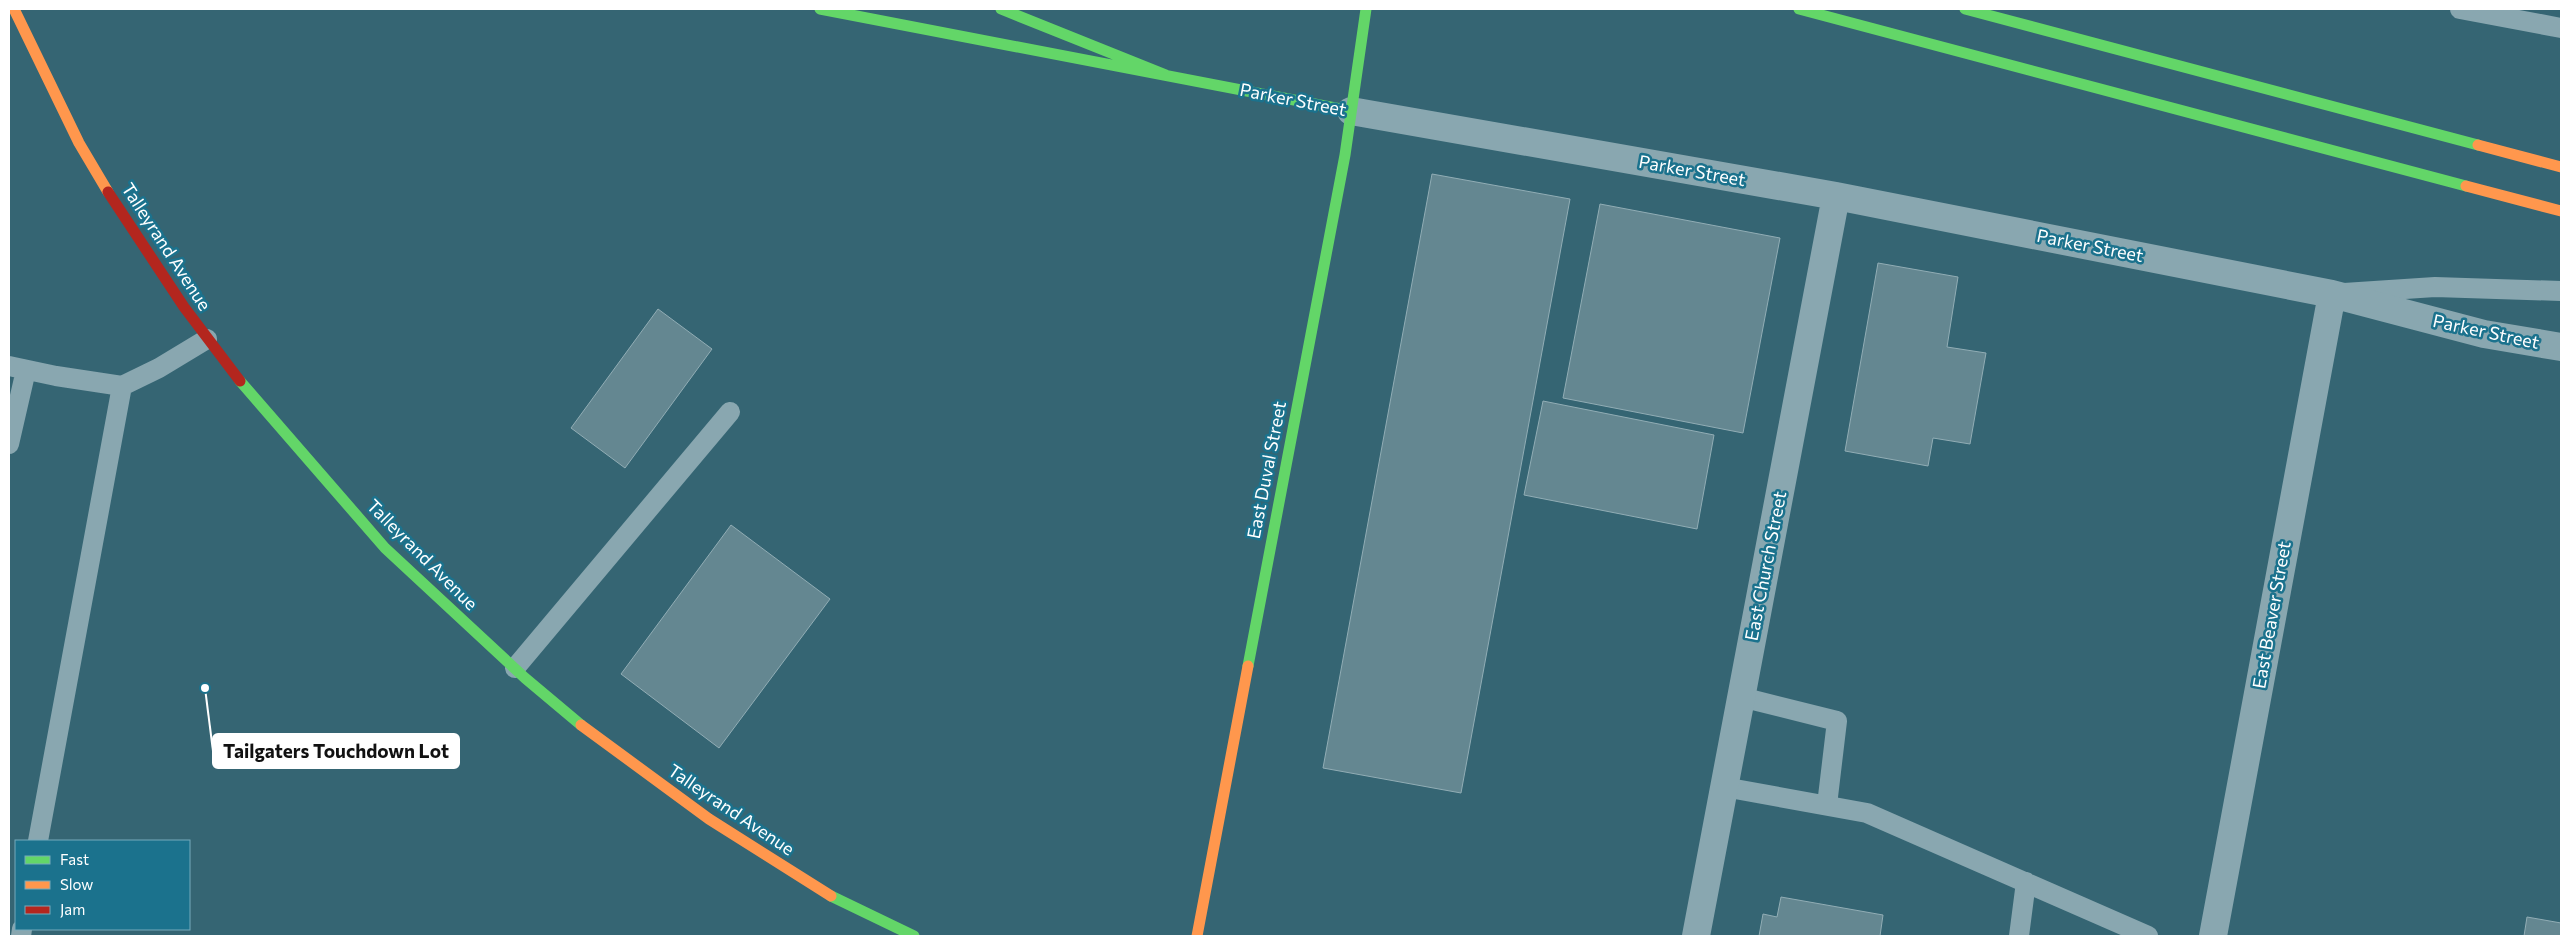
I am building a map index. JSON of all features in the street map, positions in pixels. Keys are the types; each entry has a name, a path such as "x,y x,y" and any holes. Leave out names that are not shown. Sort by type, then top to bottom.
{"main road":[{"name":"Talleyrand Avenue","path":"14,9 79,143 144,249 207,339 302,454 385,548 574,720 709,819 821,891 914,936"},
{"name":"Parker Street","path":"820,9 1351,111"},
{"path":"1001,9 1166,75"},
{"name":"East Duval Street","path":"1197,936 1351,111 1366,9"},
{"path":"1799,9 2561,211"},
{"path":"1965,9 2561,167"}],"street":[{"name":"Parker Street","path":"1351,111 1836,196 2332,294 2484,334 2561,347"},
{"name":"East Church Street","path":"1696,936 1836,196"},
{"name":"East Beaver Street","path":"2213,936 2332,294"}],"lane":[{"path":"2460,9 2561,28"},
{"path":"2332,294 2435,287 2561,291"},
{"path":"9,444 17,368 122,386 159,368 207,339"},
{"path":"38,840 122,386"},
{"path":"515,668 730,412"},
{"path":"1741,697 1837,721 1827,805"},
{"path":"1724,787 1867,813 2148,936"},
{"path":"2019,936 2026,882"}],"building":[{"path":"1432,174 1570,199 1461,793 1323,768"},
{"path":"1600,204 1780,238 1743,433 1563,398"},
{"path":"1878,263 1958,277 1947,347 1986,353 1970,444 1933,438 1928,466 1845,451"},
{"path":"658,309 712,349 625,468 571,428"},
{"path":"1543,401 1714,435 1697,529 1524,495"},
{"path":"731,525 830,599 719,748 621,674"},
{"path":"1781,897 1883,915 1880,936 1759,936 1763,914 1777,917"},
{"path":"2527,917 2561,923 2561,936 2524,936"}],"traffic: fast":[{"path":"820,9 1351,111"},
{"path":"1001,9 1166,75"},
{"path":"1248,666 1345,155 1366,9"},
{"path":"1799,9 2466,186"},
{"path":"1965,9 2478,145"},
{"path":"240,381 385,548 525,678 581,725"},
{"path":"831,896 914,936"}],"traffic: slow":[{"path":"14,9 79,143 108,192"},
{"path":"2478,145 2561,167"},
{"path":"2466,186 2561,211"},
{"path":"1197,936 1248,666"},
{"path":"581,725 709,819 831,896"}],"traffic: jam":[{"path":"108,192 184,307 240,381"}],"place":[{"name":"Tailgaters Touchdown Lot","path":"205,688"}]}
